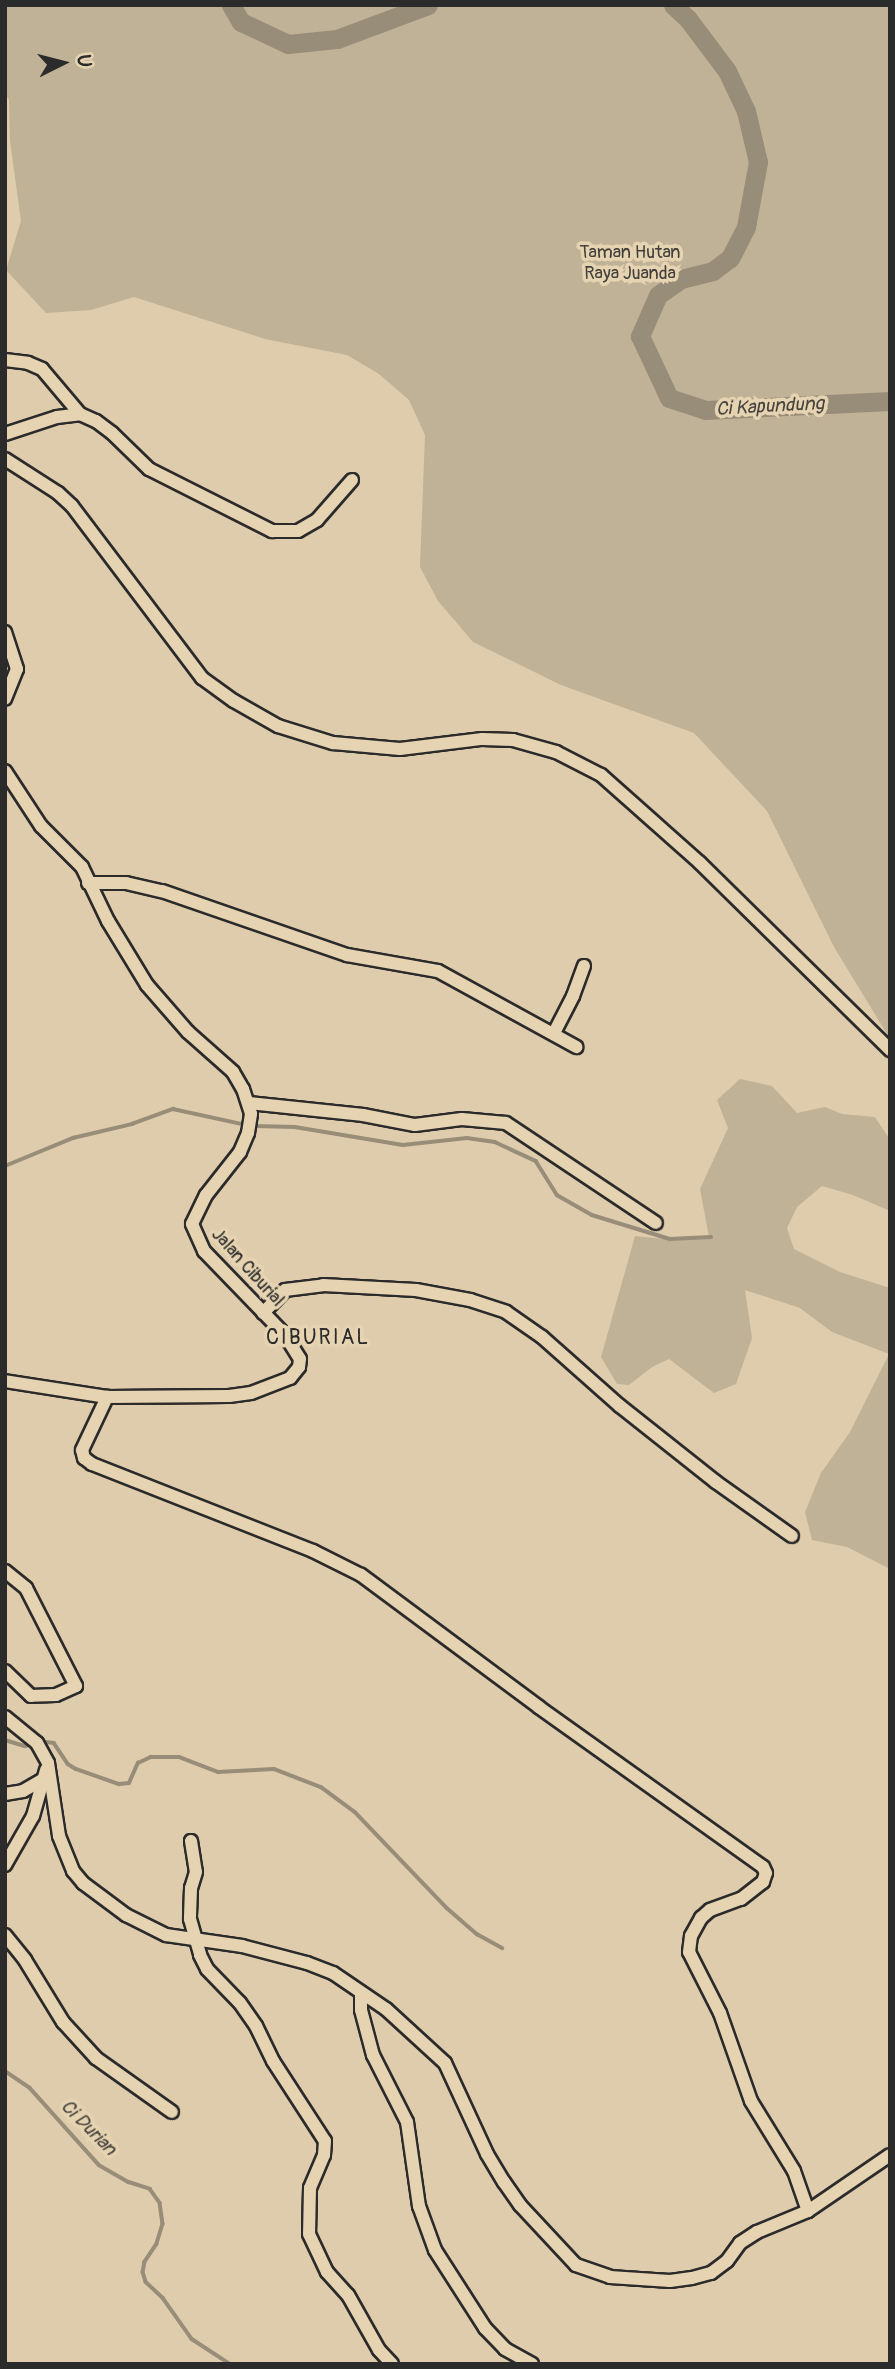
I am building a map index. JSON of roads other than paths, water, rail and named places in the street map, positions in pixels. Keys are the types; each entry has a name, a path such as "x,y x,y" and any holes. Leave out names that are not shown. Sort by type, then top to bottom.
{"street":[{"path":"5,360 42,369 80,414 96,421 112,433 149,469 272,531 298,531 317,520 352,480"},
{"path":"5,434 57,417 80,414"},
{"path":"5,458 58,493 72,506 202,678 234,701 278,726 333,743 400,749 482,739 513,740 556,752 601,775 700,863 890,1050"},
{"path":"5,632 17,669 5,699"},
{"path":"5,771 41,826 82,867 88,883 147,985 188,1032 233,1072 249,1103 363,1115 415,1125 463,1119 506,1123 656,1223"},
{"path":"88,883 127,883 162,891 347,955 438,971 576,1047"},
{"path":"554,1033 572,999 584,966"},
{"name":"Jalan Ciburial","path":"5,1381 107,1397 229,1396 251,1393 290,1378 299,1367 299,1355 204,1251 192,1224 206,1195 240,1152 248,1133 249,1103"},
{"path":"263,1313 285,1290 323,1285 416,1290 470,1300 506,1312 542,1337 621,1406 716,1482 792,1536"},
{"path":"107,1397 82,1450 84,1458 92,1464 313,1550 361,1575 559,1722 763,1867 766,1874 762,1882 741,1899 710,1910 701,1918 691,1936 689,1952 720,2013 751,2101 794,2171 808,2211"},
{"path":"5,1571 26,1588 76,1686 56,1695 31,1696 5,1671"},
{"path":"5,1717 37,1743 48,1763 59,1836 73,1871 83,1883 99,1898 166,1935 242,1946 296,1959 333,1973 386,2009 445,2063 487,2154 520,2205 564,2254 589,2271 610,2277 670,2281 711,2273 727,2261 740,2243 757,2232 808,2211 890,2155"},
{"path":"5,1865 33,1816 48,1763"},
{"path":"5,1794 23,1791 44,1779"},
{"path":"191,1841 196,1872 191,1888 190,1919 194,1940 207,1969 240,2003 256,2026 273,2061 325,2141 324,2155 310,2188 309,2234 327,2272 348,2295 379,2350 392,2364"},
{"path":"5,1935 25,1961 63,2022 96,2058 172,2112"},
{"path":"361,1994 361,2010 373,2055 407,2122 419,2206 435,2250 485,2328 505,2349 532,2364"}],"waterway":[{"name":"Ci Kapundung","path":"231,5 241,22 288,44 337,39 428,5"},
{"name":"Ci Kapundung","path":"673,5 688,19 727,71 746,111 758,162 746,227 730,258 713,271 681,279 658,295 640,336 669,398 705,410 890,401"},
{"path":"5,1166 73,1138 132,1124 173,1109 251,1126 295,1127 403,1145 467,1138 495,1142 536,1161 557,1195 592,1215 670,1239 711,1237"},
{"path":"5,1740 25,1746 31,1744"},
{"path":"38,1741 54,1743 68,1764 76,1769 119,1784 129,1783 138,1763 151,1757 179,1757 218,1772 274,1769 321,1787 355,1812 447,1908 477,1934 502,1948"},
{"name":"Ci Durian","path":"5,2071 30,2088 99,2165 129,2182 150,2189 160,2203 163,2224 157,2244 145,2262 143,2272 146,2282 163,2298 192,2339 230,2364"}],"district":[{"name":"CIBURIAL","path":"318,1338"}],"park label":[{"name":"Taman Hutan Raya Juanda","path":"630,264"}]}
